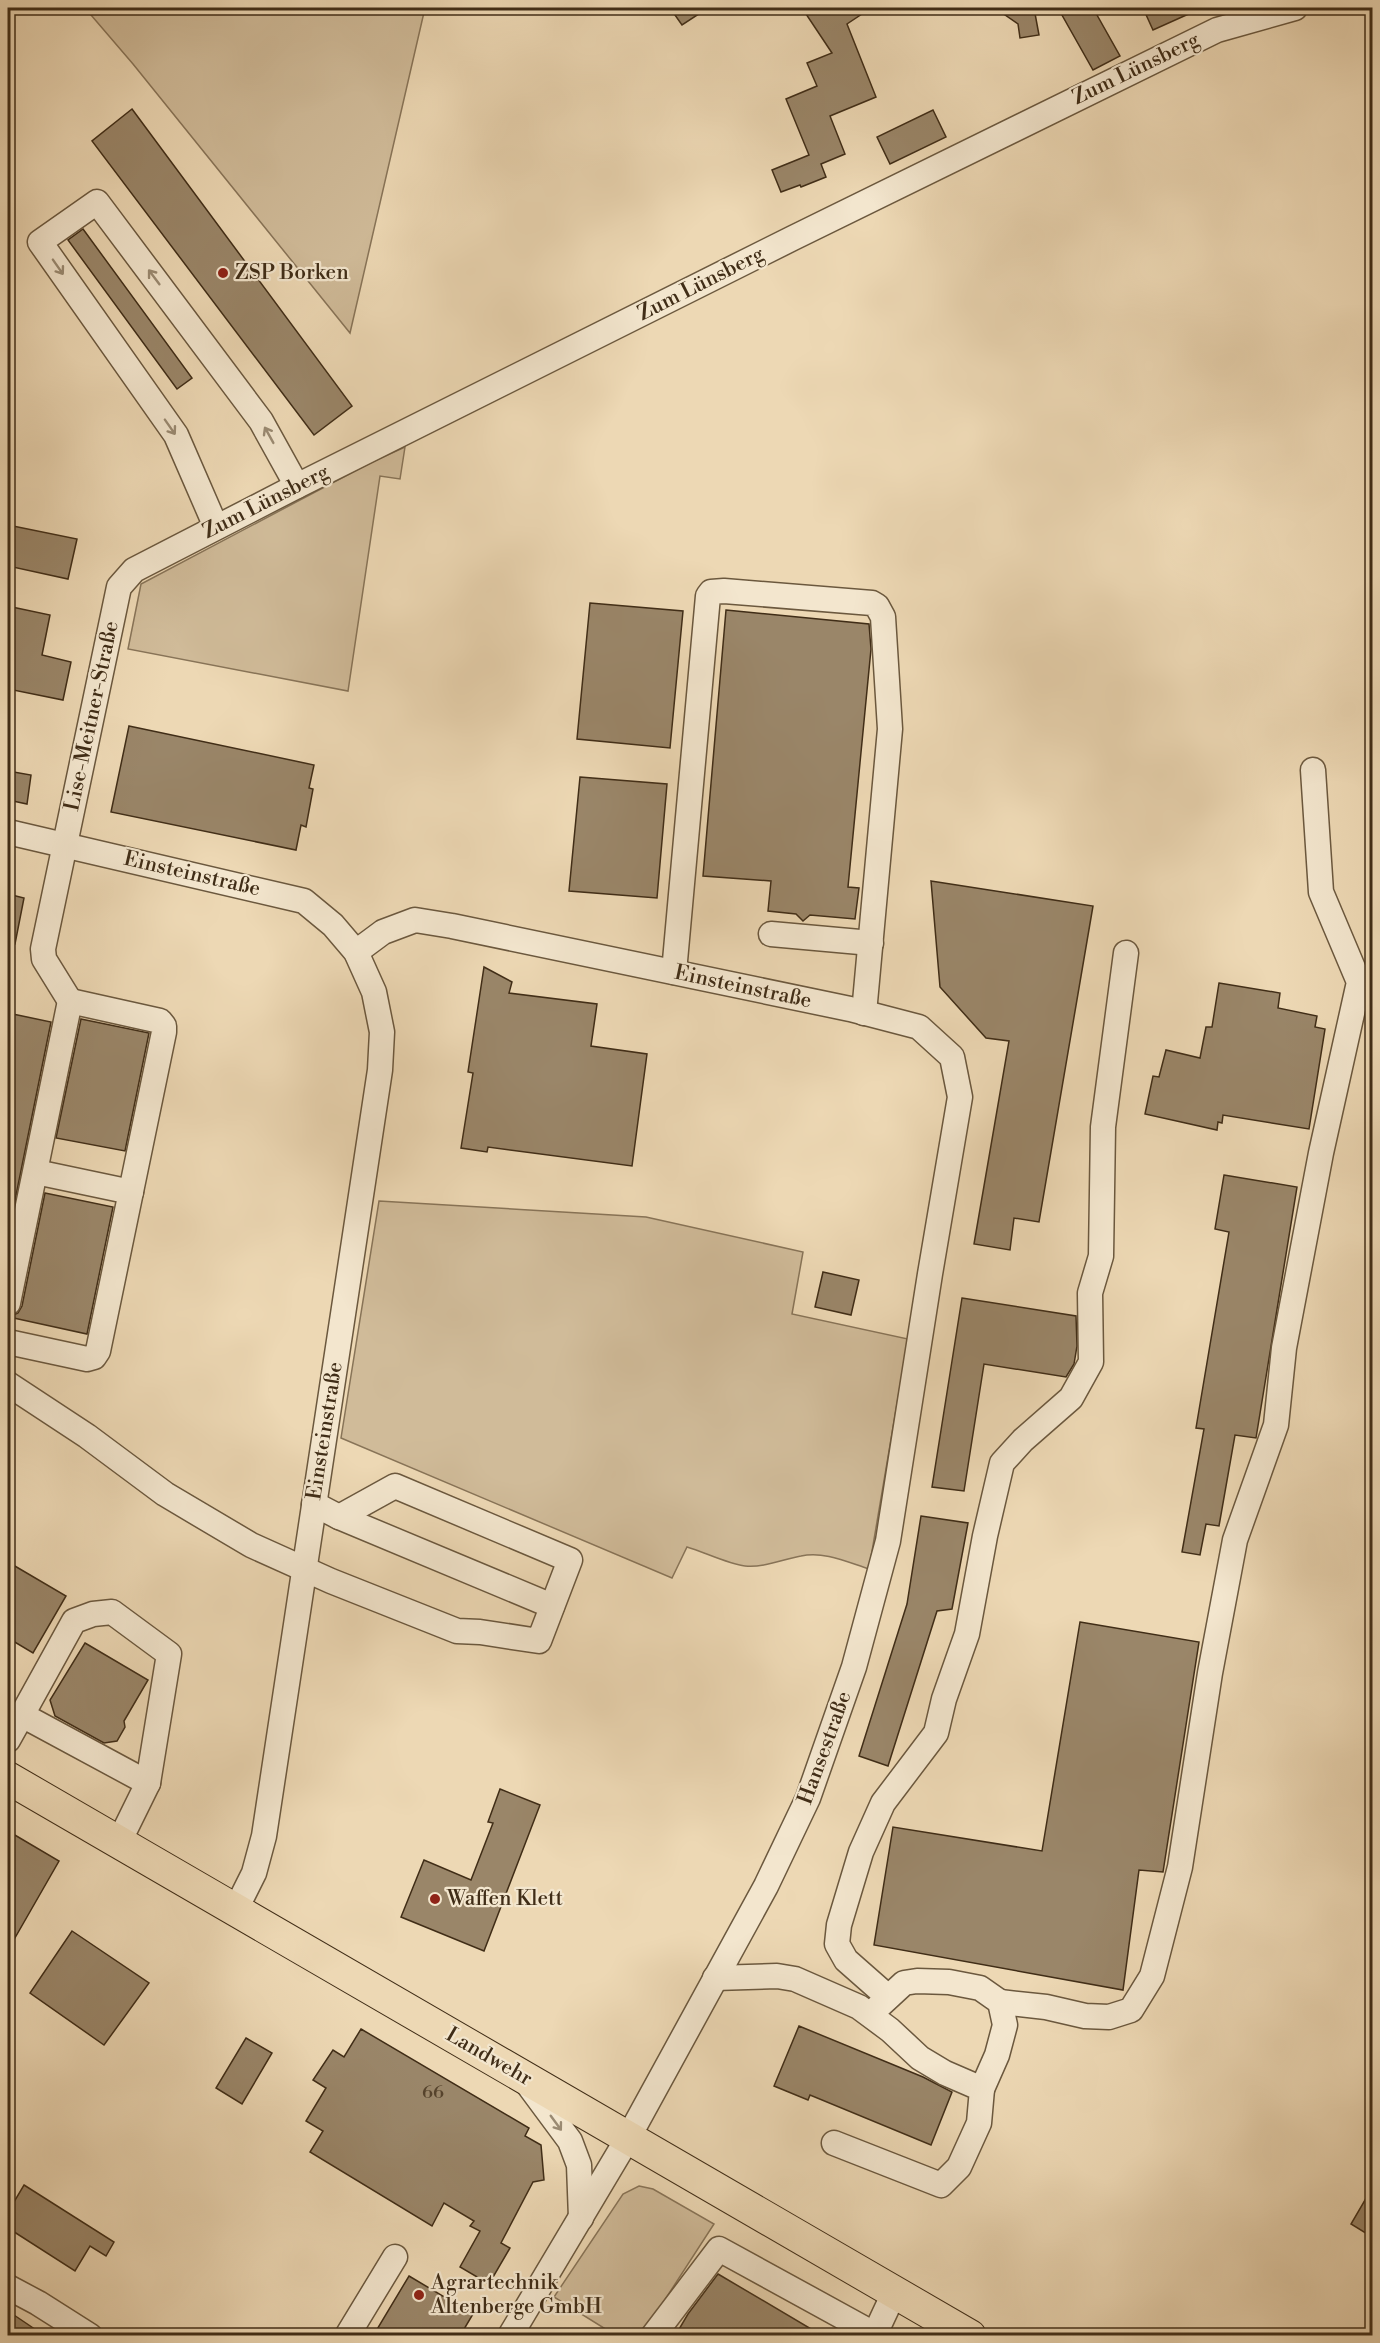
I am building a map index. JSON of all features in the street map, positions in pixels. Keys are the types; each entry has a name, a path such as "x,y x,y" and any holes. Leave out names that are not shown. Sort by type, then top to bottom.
{"main road":[{"name":"Landwehr","path":"8,1778 970,2336"}],"street":[{"name":"Zum Lünsberg","path":"119,587 134,570 216,527 1217,30 1295,8"},
{"path":"216,527 176,435 40,242 97,202 261,421 297,486"},
{"name":"Lise-Meitner-Straße","path":"69,1001 44,958 43,949 119,587"},
{"path":"674,972 707,601 711,592 864,601 872,603 881,611 883,617 890,729 864,1013"},
{"path":"870,2014 904,1983 949,1982 981,1988 1000,2002 1046,2007 1084,2016 1109,2017 1131,2010 1152,1976 1180,1867 1210,1673 1235,1540 1276,1425 1284,1348 1314,1188 1359,982 1322,892 1313,770"},
{"name":"Einsteinstraße","path":"8,832 304,901 333,925 357,952 374,992 382,1032 380,1070 264,1836 254,1873 236,1909"},
{"name":"Einsteinstraße","path":"357,952 383,932 415,920 674,972 919,1027 952,1056 960,1097 938,1231"},
{"path":"771,934 871,943"},
{"path":"888,1997 846,1960 837,1944 839,1925 861,1852 883,1803 936,1733 944,1700 967,1634 985,1536 1002,1464 1023,1440 1071,1398 1091,1362 1090,1293 1101,1256 1103,1128 1126,953"},
{"path":"8,1303 69,1001 155,1019 164,1026 98,1352 94,1357 87,1359 8,1342"},
{"path":"36,1172 131,1192"},
{"name":"Hansestraße","path":"510,2336 628,2138 766,1886 808,1798 854,1667 888,1541 938,1231"},
{"path":"8,1384 87,1436 165,1494 251,1545 304,1569 458,1631 539,1641 570,1560 395,1486 339,1516"},
{"path":"314,1504 552,1606"},
{"path":"8,1740 74,1621 93,1614 112,1612 169,1654 148,1783 119,1842"},
{"path":"21,1715 148,1783"},
{"path":"716,1978 777,1976 795,1979 859,2007 890,2030 920,2058 945,2073 982,2089"},
{"path":"834,2143 941,2186 959,2167 979,2123 982,2089 1005,2025 1000,2002"},
{"path":"521,2076 570,2141 579,2165 581,2218"},
{"path":"652,2336 719,2249 874,2335 895,2291"},
{"path":"347,2336 395,2257"},
{"path":"8,2287 90,2336"}],"shaded area":[{"path":"85,8 425,8 350,333 133,64"},
{"path":"405,447 400,479 380,476 348,691 128,649 141,584 372,462"},
{"path":"379,1201 646,1217 803,1252 792,1314 908,1339 869,1569 818,1555 801,1556 759,1566 745,1566 687,1547 672,1578 341,1438"},
{"path":"639,2186 653,2189 714,2224 642,2335 615,2335 554,2297 623,2194"}],"building":[{"path":"670,8 708,8 682,25"},
{"path":"802,8 871,8 847,24 876,97 830,116 845,154 821,164 826,177 781,192 772,170 809,155 786,99 817,86 807,63 832,53"},
{"path":"995,8 1034,8 1039,35 1020,38 1018,24"},
{"path":"1058,8 1093,8 1120,56 1093,70"},
{"path":"1143,8 1202,8 1153,30"},
{"name":"ZSP Borken","path":"132,109 352,406 314,435 92,141"},
{"path":"933,110 946,137 890,164 877,137"},
{"path":"83,229 192,378 177,389 68,240"},
{"path":"8,525 77,539 68,579 8,566"},
{"path":"590,603 683,611 670,748 577,739"},
{"path":"12,607 50,615 42,655 71,662 63,700 8,689 8,628"},
{"path":"726,610 869,624 871,649 848,887 859,888 855,919 810,915 803,921 796,914 768,911 771,881 703,876"},
{"path":"129,726 314,765 309,788 313,789 306,827 301,825 296,850 111,812"},
{"path":"8,771 31,775 27,804 8,800"},
{"path":"580,777 667,784 657,898 569,891"},
{"path":"931,881 1093,906 1039,1222 1014,1218 1010,1250 974,1244 1009,1041 986,1038 940,987"},
{"path":"8,894 24,898 15,944 8,943"},
{"path":"484,967 512,982 509,993 597,1004 591,1046 647,1054 632,1166 488,1147 487,1152 461,1148 473,1073 468,1072"},
{"path":"1219,983 1280,993 1278,1008 1317,1016 1315,1027 1325,1029 1309,1129 1223,1115 1222,1123 1218,1122 1217,1130 1145,1114 1153,1076 1159,1077 1166,1050 1200,1058 1206,1027 1212,1027"},
{"path":"8,1013 51,1022 8,1235"},
{"path":"81,1019 149,1033 125,1151 56,1138"},
{"path":"1224,1175 1297,1187 1256,1438 1235,1435 1219,1526 1206,1524 1200,1555 1182,1552 1204,1429 1196,1428 1229,1232 1215,1229"},
{"path":"45,1193 113,1207 87,1334 9,1317 18,1313 22,1306"},
{"path":"823,1272 859,1280 851,1315 815,1307"},
{"path":"962,1298 1076,1316 1077,1346 1074,1364 1066,1377 984,1364 964,1491 932,1487"},
{"path":"921,1516 968,1523 952,1609 937,1611 888,1766 859,1756 907,1604"},
{"path":"8,1562 66,1596 33,1653 8,1638"},
{"path":"1080,1622 1199,1642 1163,1872 1139,1870 1123,1990 874,1945 893,1827 1042,1851"},
{"path":"85,1643 148,1680 124,1721 125,1727 117,1741 104,1743 55,1716 50,1700"},
{"path":"500,1789 540,1805 484,1951 401,1917 424,1860 471,1880 493,1823 488,1822"},
{"path":"8,1831 59,1861 8,1950"},
{"path":"72,1931 149,1983 104,2045 30,1993"},
{"path":"799,2026 923,2077 952,2092 931,2145 810,2095 808,2100 774,2086"},
{"path":"361,2029 529,2128 525,2136 541,2145 544,2180 533,2182 501,2243 510,2248 489,2284 460,2267 480,2231 470,2226 474,2221 444,2203 432,2226 310,2152 323,2131 306,2121 326,2088 313,2080 333,2050 344,2057"},
{"path":"246,2038 272,2053 242,2104 216,2088"},
{"path":"24,2185 114,2242 106,2256 90,2246 75,2271 8,2228 8,2212"},
{"path":"1372,2188 1372,2237 1351,2224"},
{"path":"718,2274 823,2336 675,2336 688,2314"},
{"name":"Agrartechnik Altenberge GmbH","path":"409,2276 473,2314 460,2336 373,2336"},
{"path":"8,2311 45,2336 8,2336"}],"place":[{"name":"ZSP Borken","path":"223,273"},
{"name":"Waffen Klett","path":"435,1899"},
{"name":"Agrartechnik Altenberge GmbH","path":"419,2295"}]}
